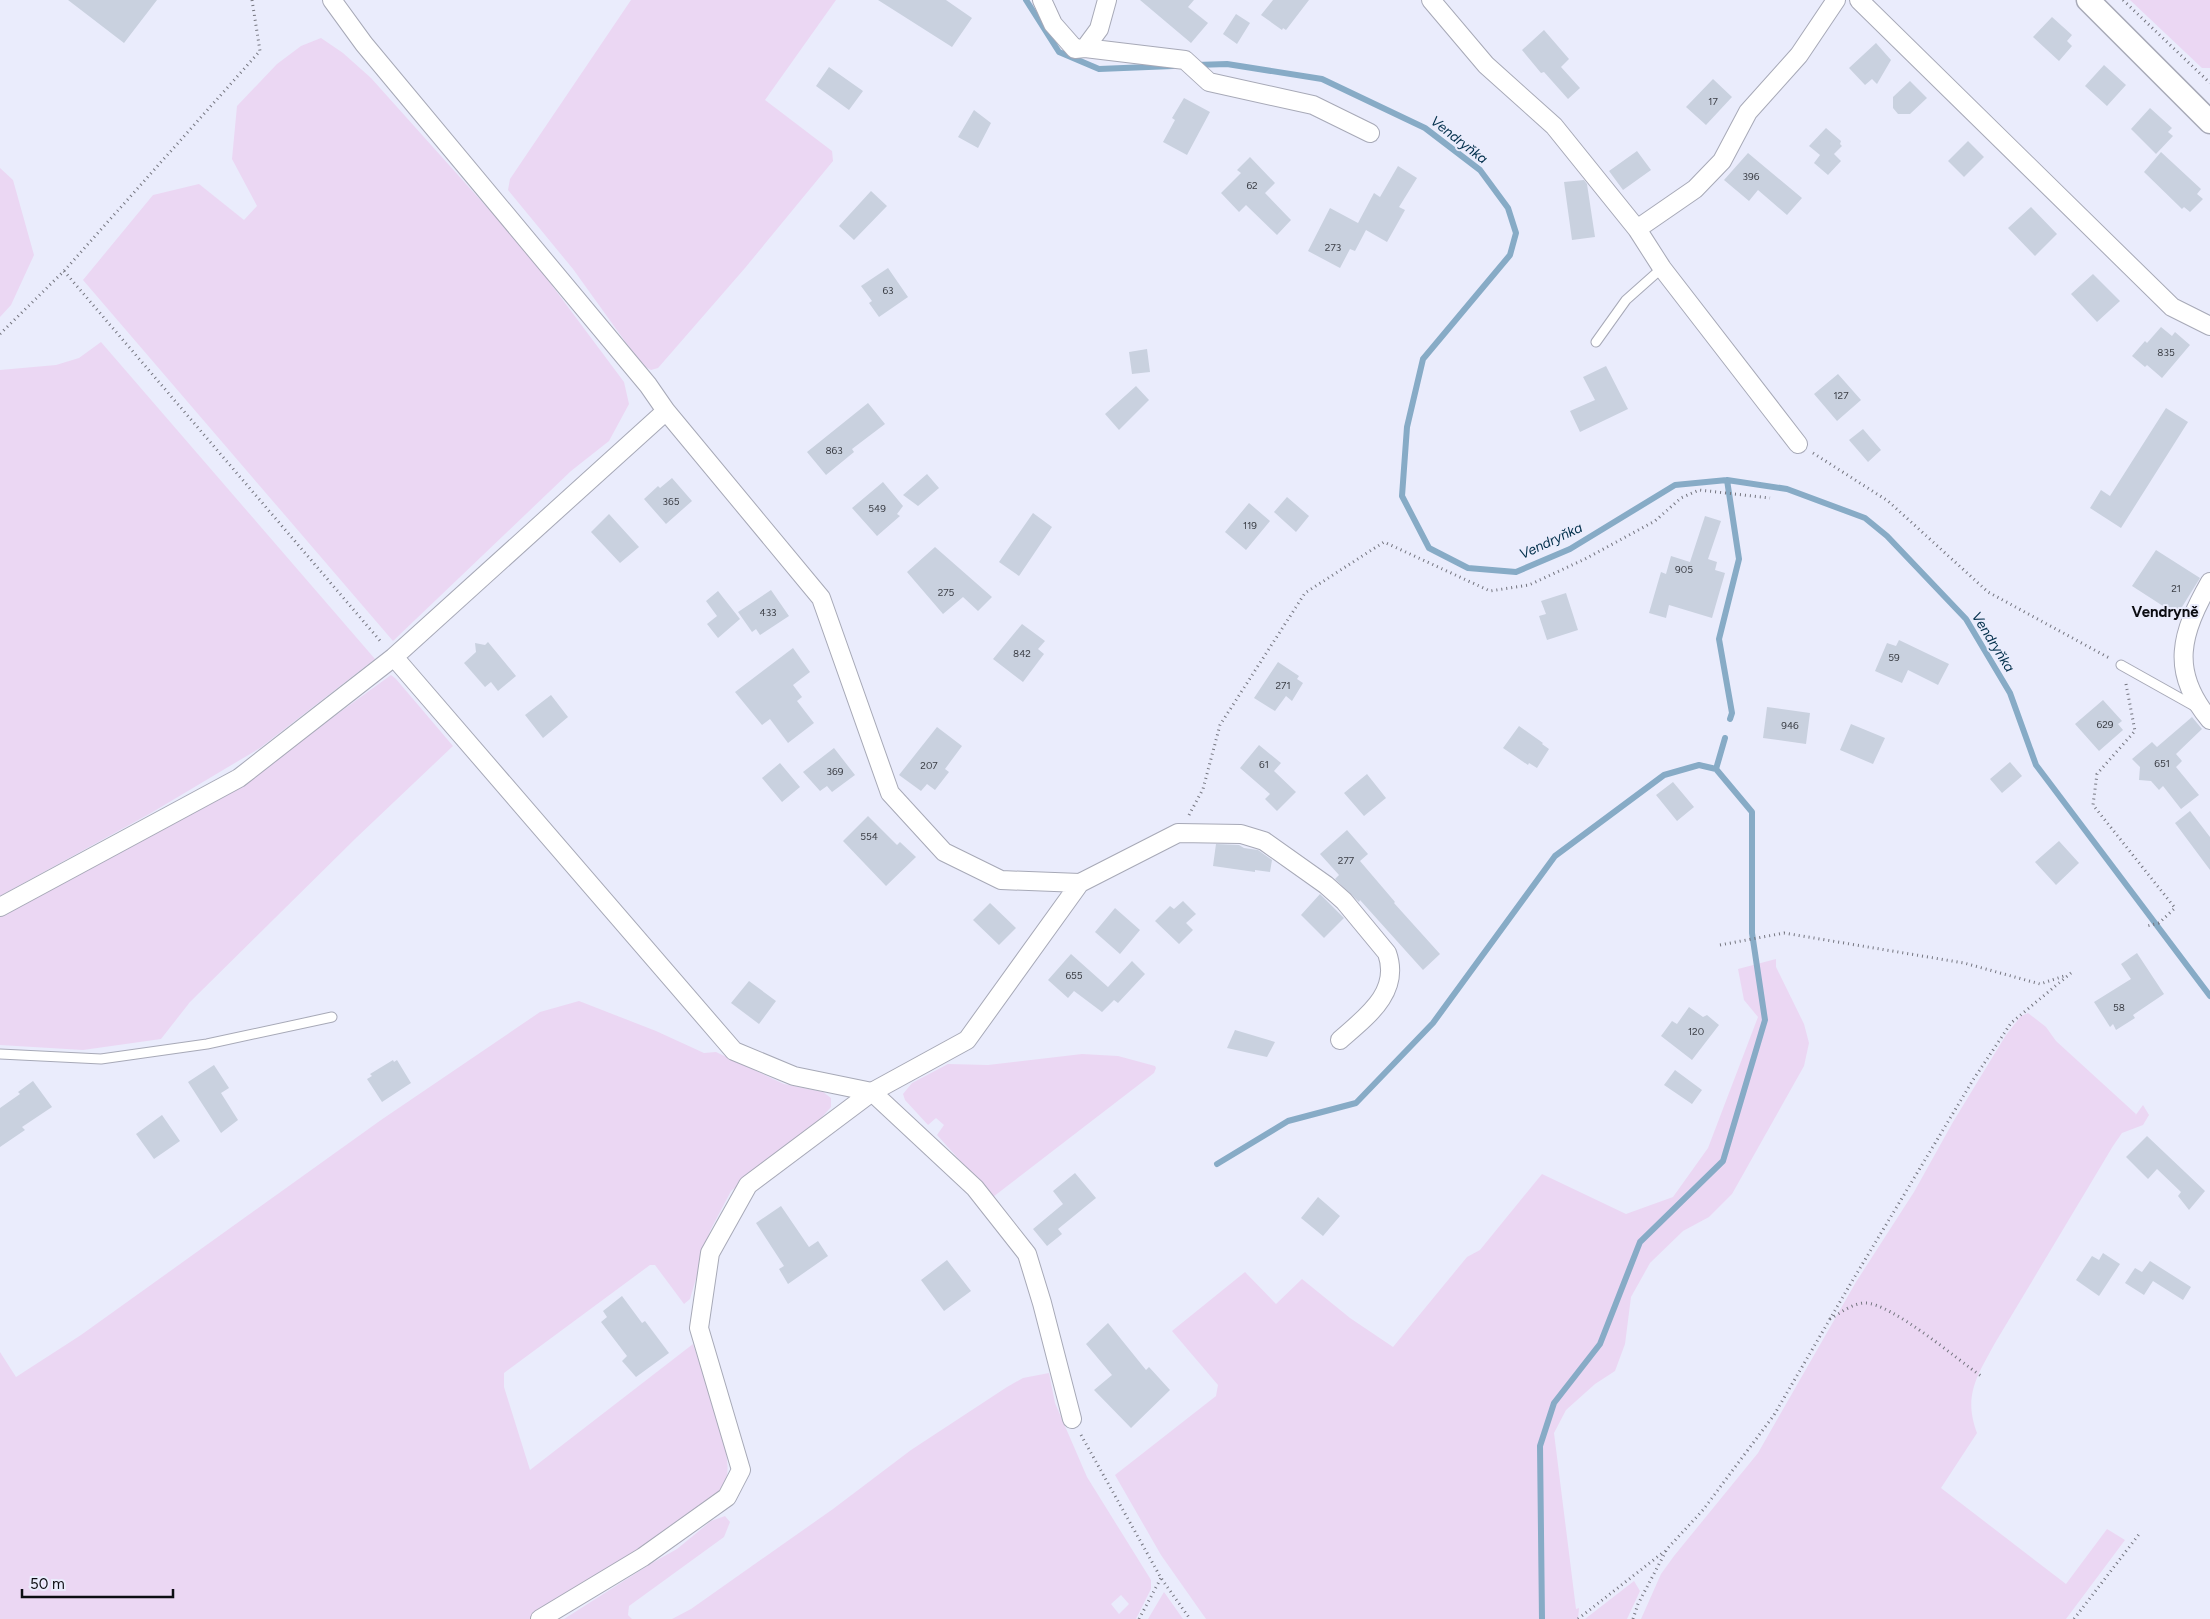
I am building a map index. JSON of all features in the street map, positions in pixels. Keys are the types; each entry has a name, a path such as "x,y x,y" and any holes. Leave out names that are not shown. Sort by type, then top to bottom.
{"street":[{"path":"332,0 364,44 642,377 666,411 821,598 890,793 944,852 1001,880 1080,882"},
{"path":"1042,0 1053,24 1075,49 1085,48 1185,60 1210,82 1313,105 1370,133"},
{"path":"1085,48 1099,28 1107,0"},
{"path":"1431,0 1486,65 1554,126 1637,229 1662,268 1798,444"},
{"path":"1637,229 1695,189 1722,161 1748,112 1799,55 1836,0"},
{"path":"1859,0 2172,307 2210,326"},
{"path":"2088,0 2210,122"},
{"path":"0,907 239,778 394,657 666,411"},
{"path":"2205,715 2185,678 2183,650 2189,624 2210,582"},
{"path":"394,657 734,1051 794,1076 872,1092 975,1188 1027,1254 1042,1303 1072,1419"},
{"path":"540,1619 643,1557 727,1496 740,1470 699,1328 710,1253 748,1185 872,1092 967,1040 1080,882 1178,833 1241,834 1264,840 1326,885 1344,901 1387,953 1391,963 1391,977 1386,993 1375,1009 1340,1040"}],"lane":[{"path":"1596,342 1626,300 1662,268"},
{"path":"2121,665 2205,715"},
{"path":"0,1054 100,1059 207,1044 332,1016"}],"path":[{"path":"0,334 64,271 260,51 252,0"},
{"path":"2123,0 2210,83"},
{"path":"64,271 394,657"},
{"path":"1798,444 1888,501 1988,592 2121,665 2135,731 2096,774 2093,805 2175,908 2160,923 2148,926"},
{"path":"1178,833 1203,790 1220,724 1305,593 1384,542 1490,591 1529,585 1585,559 1655,521 1680,498 1699,490 1770,498"},
{"path":"1578,1619 1667,1549 1703,1510 1774,1416 1828,1320 1973,1080 2011,1023 2071,973 2040,984 1964,964 1784,933 1720,945"},
{"path":"1828,1320 1845,1310 1864,1303 1881,1306 1981,1376"},
{"path":"1072,1419 1161,1578 1190,1619"},
{"path":"2074,1619 2140,1533"},
{"path":"1633,1619 1638,1604 1667,1549"},
{"path":"1139,1619 1161,1578"}],"shaded area":[{"path":"631,0 836,0 765,100 832,151 833,161 745,268 658,368 651,370 642,365 573,269 508,190 510,179"},
{"path":"2130,0 2210,0 2210,68 2202,68"},
{"path":"321,38 343,53 371,78 527,252 624,382 629,404 609,441 571,471 393,641 83,280 153,195 199,184 244,220 257,206 232,159 237,106 277,64 301,46"},
{"path":"0,168 13,180 34,255 11,305 0,317"},
{"path":"101,342 375,659 260,748 151,813 0,896 0,370 56,365 79,358"},
{"path":"391,675 453,746 356,838 190,1002 161,1039 83,1050 0,1045 0,915 259,771"},
{"path":"1776,959 1776,967 1804,1024 1809,1043 1804,1066 1732,1194 1709,1217 1683,1231 1650,1263 1631,1297 1625,1344 1615,1371 1595,1384 1566,1410 1554,1433 1576,1609 1579,1608 1578,1619 1206,1619 1161,1555 1115,1475 1216,1396 1218,1385 1172,1331 1245,1272 1276,1304 1302,1279 1350,1318 1393,1347 1467,1257 1480,1250 1542,1174 1626,1214 1673,1197 1708,1148 1758,1017 1744,1000 1738,969"},
{"path":"579,1001 656,1031 704,1053 716,1052 784,1084 823,1092 831,1098 831,1107 816,1124 731,1191 710,1231 690,1299 684,1304 655,1265 650,1265 504,1373 504,1387 530,1470 693,1344 721,1429 727,1462 725,1483 713,1501 534,1619 0,1619 0,1352 16,1377 81,1335 381,1120 540,1012"},
{"path":"2028,1013 2046,1027 2056,1041 2136,1114 2135,1116 2143,1105 2149,1115 2143,1125 2122,1133 2113,1146 1995,1343 1974,1386 1971,1408 1977,1433 1941,1488 2066,1584 2107,1529 2125,1540 2066,1619 1641,1619 1661,1574 1758,1453 1856,1282 1914,1192 1953,1122 2006,1035 2021,1016"},
{"path":"1082,1054 1118,1056 1155,1066 1156,1068 1154,1073 993,1197 937,1135 944,1125 936,1118 928,1125 905,1100 903,1094 912,1083 948,1064 988,1065"},
{"path":"1049,1373 1055,1403 1087,1477 1151,1580 1151,1589 1136,1619 672,1619 691,1609 833,1509 911,1450 1023,1378","holes":["1121,1595 1129,1604 1119,1614 1111,1604"]},
{"path":"725,1516 730,1522 724,1537 629,1606 628,1615 632,1619 564,1619 677,1549 711,1521"},
{"path":"1634,1581 1640,1591 1627,1619 1585,1619"},
{"path":"1164,1592 1183,1619 1148,1619"}],"building":[{"path":"68,0 157,0 124,43"},
{"path":"878,0 946,0 972,18 952,47"},
{"path":"1140,0 1194,0 1188,7 1208,23 1191,43"},
{"path":"1273,0 1309,0 1286,30 1283,28 1282,30 1261,15"},
{"path":"1236,14 1250,23 1237,44 1223,34"},
{"path":"2052,17 2072,35 2067,41 2072,46 2059,61 2033,37"},
{"path":"1544,30 1569,59 1561,67 1580,88 1568,99 1544,72 1541,73 1522,50"},
{"path":"1876,43 1891,60 1877,84 1872,79 1865,85 1849,68"},
{"path":"2104,65 2126,85 2107,106 2085,86"},
{"path":"829,67 863,91 849,110 816,86"},
{"path":"1713,79 1732,97 1706,125 1686,107"},
{"path":"1910,81 1927,98 1910,114 1898,114 1893,108 1893,97"},
{"path":"1184,98 1210,112 1187,155 1163,142 1175,120 1172,118"},
{"path":"2150,108 2172,128 2168,132 2173,136 2156,154 2131,129"},
{"path":"974,110 991,123 978,148 958,137"},
{"path":"1826,128 1841,141 1840,144 1842,146 1834,154 1841,161 1828,175 1814,163 1820,155 1809,146"},
{"path":"1968,141 1984,157 1964,177 1948,161"},
{"path":"1637,151 1651,170 1623,190 1609,171"},
{"path":"2161,152 2201,189 2197,194 2203,199 2190,212 2184,207 2182,209 2144,172"},
{"path":"1748,153 1802,198 1787,215 1758,190 1749,201 1724,180"},
{"path":"1250,157 1275,183 1265,193 1291,220 1277,235 1246,205 1239,212 1221,193 1241,173 1237,170"},
{"path":"1398,166 1417,178 1399,207 1405,210 1387,242 1366,230 1355,251 1350,249 1340,268 1308,251 1330,208 1358,223 1374,193 1380,197"},
{"path":"1584,180 1587,184 1595,237 1572,240 1564,182"},
{"path":"871,191 887,206 854,240 839,226"},
{"path":"2031,207 2057,234 2035,256 2008,228"},
{"path":"888,268 908,297 879,317 869,303 872,301 861,286"},
{"path":"2093,274 2120,301 2097,322 2071,294"},
{"path":"2161,327 2172,336 2175,332 2190,345 2162,378 2147,365 2145,367 2132,356"},
{"path":"1147,349 1150,372 1132,374 1129,352"},
{"path":"1606,366 1628,409 1580,432 1570,411 1595,400 1583,377"},
{"path":"1838,374 1861,400 1837,421 1814,394"},
{"path":"1136,386 1149,400 1119,430 1105,414"},
{"path":"868,403 885,424 852,449 854,452 826,475 807,452"},
{"path":"2166,408 2188,422 2121,528 2090,508 2101,490 2110,496"},
{"path":"1863,429 1881,450 1868,462 1849,440"},
{"path":"927,474 939,488 918,506 903,495"},
{"path":"672,478 692,501 666,524 644,499 658,486 660,488"},
{"path":"883,482 903,506 897,514 900,516 877,536 852,508"},
{"path":"1287,497 1309,516 1296,532 1274,512"},
{"path":"1249,503 1270,521 1246,550 1225,532"},
{"path":"1033,513 1052,527 1019,576 999,562"},
{"path":"609,514 639,547 620,563 591,532"},
{"path":"1705,516 1721,521 1708,559 1717,562 1715,570 1725,573 1712,618 1669,605 1666,618 1649,613 1661,572 1666,574 1671,556 1690,562"},
{"path":"935,547 992,597 978,611 963,597 943,614 907,572"},
{"path":"2156,550 2200,578 2177,615 2132,586"},
{"path":"771,590 789,616 760,635 756,629 752,632 738,612"},
{"path":"718,591 740,619 718,638 707,624 717,616 706,601"},
{"path":"1566,593 1578,630 1547,640 1539,616 1546,614 1541,601"},
{"path":"1022,624 1045,641 1038,649 1044,654 1023,682 993,659"},
{"path":"1899,640 1949,664 1938,685 1908,670 1902,683 1875,671 1887,643 1896,646"},
{"path":"488,642 516,676 498,691 491,682 485,687 464,663 476,652 475,643 485,645"},
{"path":"793,648 810,672 793,685 802,697 797,701 814,723 788,743 770,719 762,725 735,692"},
{"path":"1278,662 1299,676 1297,679 1303,683 1292,701 1286,696 1275,711 1254,698"},
{"path":"551,695 568,717 543,738 525,715"},
{"path":"2103,700 2122,721 2118,724 2123,730 2099,751 2075,724"},
{"path":"1767,707 1810,713 1806,744 1763,738"},
{"path":"2192,717 2202,729 2176,754 2182,761 2176,767 2199,795 2181,809 2163,786 2159,790 2151,781 2139,780 2140,767 2132,759 2152,742 2157,747"},
{"path":"1851,724 1885,738 1873,764 1840,750"},
{"path":"1519,726 1549,749 1537,768 1529,763 1528,765 1503,748"},
{"path":"937,727 962,746 945,769 949,772 935,790 927,784 921,791 899,775"},
{"path":"1259,745 1281,763 1274,771 1296,792 1277,811 1265,799 1270,794 1240,768"},
{"path":"834,748 855,775 832,792 827,786 820,791 803,772"},
{"path":"2010,762 2022,776 2002,793 1990,779"},
{"path":"780,763 800,787 782,802 762,778"},
{"path":"1367,774 1386,798 1364,816 1344,793"},
{"path":"1673,782 1694,807 1677,821 1656,795"},
{"path":"2190,811 2210,837 2210,870 2175,823"},
{"path":"868,816 897,845 900,842 916,857 886,886 843,841"},
{"path":"1347,830 1368,854 1360,861 1394,903 1440,954 1423,970 1360,900 1359,902 1335,879 1339,875 1320,854"},
{"path":"2059,841 2079,863 2056,885 2035,862"},
{"path":"1216,844 1239,845 1244,848 1258,850 1272,860 1270,872 1255,870 1255,872 1213,866"},
{"path":"1320,894 1344,918 1324,938 1301,915"},
{"path":"1183,901 1196,914 1186,923 1193,930 1179,944 1155,921 1170,906 1174,909"},
{"path":"990,903 1016,928 999,945 973,920"},
{"path":"1115,908 1140,930 1120,954 1095,932"},
{"path":"2137,953 2164,994 2133,1015 2135,1018 2116,1030 2113,1024 2110,1027 2094,1002 2131,979 2121,964"},
{"path":"1071,954 1108,987 1132,961 1145,974 1118,1003 1114,1000 1102,1012 1074,991 1068,998 1048,980"},
{"path":"749,981 776,1001 759,1024 731,1003"},
{"path":"1689,1007 1703,1017 1707,1015 1719,1025 1692,1060 1661,1036 1672,1021 1677,1024"},
{"path":"1235,1030 1275,1042 1267,1057 1227,1048"},
{"path":"393,1060 394,1062 397,1060 411,1083 382,1102 367,1079 372,1076 370,1074"},
{"path":"214,1065 229,1088 221,1093 238,1120 221,1133 188,1082"},
{"path":"1675,1070 1702,1090 1692,1104 1664,1085"},
{"path":"33,1081 52,1107 22,1127 25,1130 0,1147 0,1108 20,1094 18,1092"},
{"path":"162,1115 180,1141 154,1159 136,1134"},
{"path":"2147,1136 2205,1191 2189,1210 2178,1196 2181,1192 2157,1169 2148,1179 2126,1157"},
{"path":"1075,1173 1096,1198 1058,1229 1062,1234 1047,1246 1033,1229 1063,1204 1053,1191"},
{"path":"1318,1197 1340,1216 1323,1236 1301,1218"},
{"path":"781,1206 809,1247 818,1241 828,1256 788,1284 779,1269 784,1266 756,1223"},
{"path":"2103,1253 2120,1264 2099,1296 2076,1280 2092,1256 2099,1260"},
{"path":"947,1260 971,1291 944,1311 921,1280"},
{"path":"2150,1261 2191,1287 2183,1300 2153,1281 2144,1295 2125,1283 2135,1268 2142,1272"},
{"path":"622,1296 642,1323 645,1321 669,1353 636,1377 622,1361 627,1356 601,1322 607,1317 603,1311"},
{"path":"1108,1323 1146,1370 1149,1367 1170,1390 1131,1428 1094,1390 1112,1375 1086,1344"}],"waterway":[{"name":"Vendryňka","path":"1026,0 1059,52 1099,69 1173,66"},
{"name":"Vendryňka","path":"1196,65 1227,64 1322,79 1425,128 1480,170 1508,208 1516,233 1510,255 1423,359 1407,427 1402,496 1429,548 1468,568 1516,572 1570,549 1675,485 1727,480 1787,489 1865,518 1887,536 1966,619 2010,693 2036,765 2210,996"},
{"path":"1727,480 1739,559 1719,639 1732,713 1730,719"},
{"path":"1542,1619 1540,1446 1554,1403 1600,1344 1640,1242 1723,1161 1765,1020 1752,933 1752,812 1716,769 1725,738"},
{"path":"1217,1164 1288,1121 1356,1103 1433,1023 1555,856 1664,775 1699,765 1716,769"}],"district":[{"name":"Vendryně","path":"2165,612"}]}
